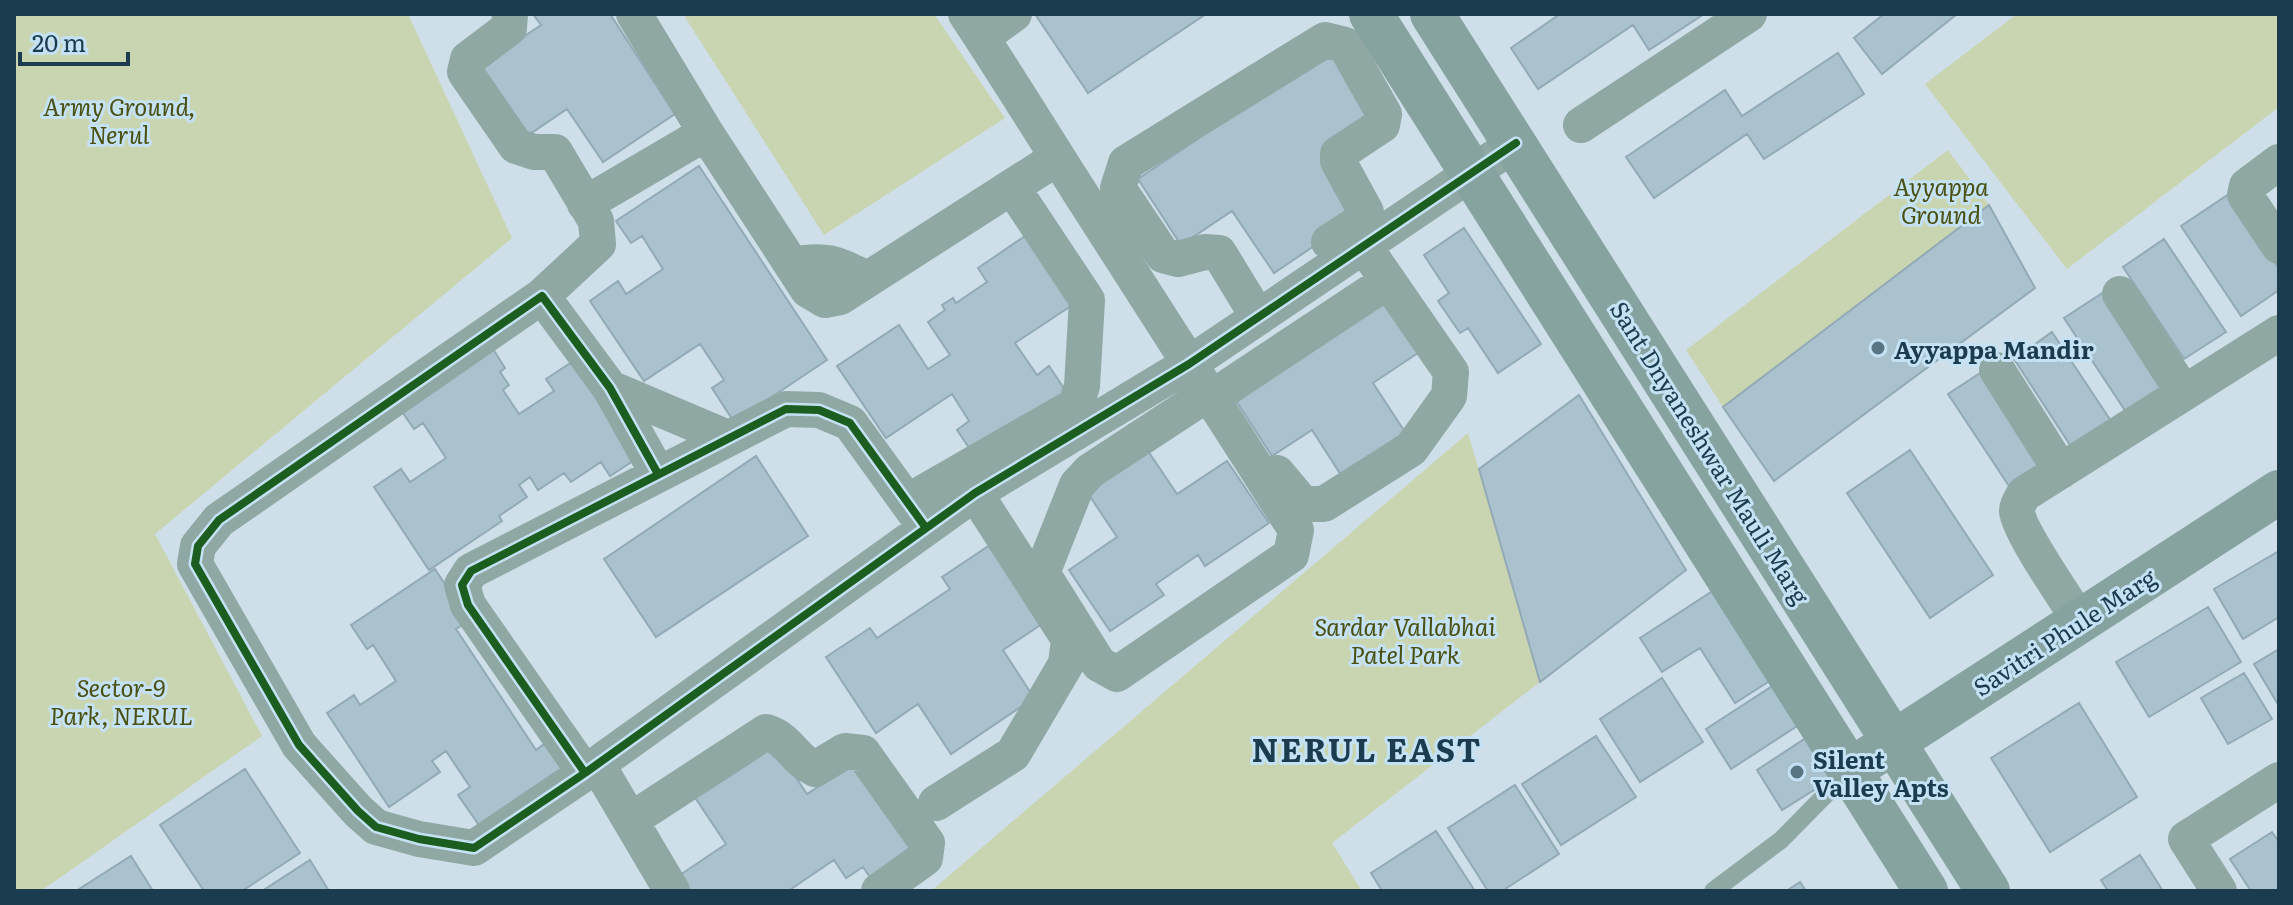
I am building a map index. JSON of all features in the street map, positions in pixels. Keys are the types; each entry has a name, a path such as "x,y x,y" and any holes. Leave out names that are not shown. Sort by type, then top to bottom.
{"street":[{"path":"510,14 509,28 468,59 465,72 516,146 534,152 555,152 596,221 598,244 542,296 219,520 198,546 195,564 299,745 376,827 419,839 474,848 591,769 916,515 1076,405 1082,386 1087,300 1012,187"},
{"path":"634,14 706,133 808,290 825,300 840,297 1057,158"},
{"path":"1014,14 974,26 1057,158 1205,376 1303,504 1324,504 1411,449 1449,396 1451,372 1364,246"},
{"path":"1371,14 1926,891"},
{"name":"Sant Dnyaneshwar Mauli Marg","path":"1432,14 1988,891"},
{"path":"1581,125 1749,14"},
{"path":"1205,376 1296,530 1291,555 1117,674 1099,664 1042,573 1077,485 1205,376 1252,306 1365,219 1366,212 1338,161 1338,154 1382,125 1384,114 1345,45 1325,40 1126,163 1118,188 1163,255 1178,259 1205,252 1219,253 1252,306"},
{"path":"585,204 706,133"},
{"path":"1252,306 1364,246 1516,143"},
{"path":"2279,162 2247,186 2245,195 2279,246"},
{"path":"916,515 975,493 1388,281"},
{"path":"2120,294 2183,392"},
{"path":"542,296 610,388 658,474"},
{"path":"2080,621 2019,520 2017,509 2024,494 2279,333"},
{"path":"1997,370 2061,471"},
{"path":"610,388 728,438"},
{"path":"672,891 631,820 468,605 462,585 471,571 786,409 819,410 850,423 916,515"},
{"name":"Savitri Phule Marg","path":"1850,770 2279,492"},
{"path":"936,803 1013,754 1066,664 1069,639 975,493"},
{"path":"631,820 766,732 782,737 802,763 815,769 845,751 863,753 927,843 925,858 879,891"},
{"path":"2219,891 2186,839 2279,780"}],"lane":[{"path":"1713,891 1781,840 1850,770"}],"green space":[{"path":"14,14 408,14 512,238 155,534 262,736 41,891 14,891"},
{"path":"683,14 934,14 1005,118 824,235"},
{"path":"2017,14 2279,14 2279,107 2067,269 1925,84"},
{"name":"Ayyappa Ground","path":"1948,150 1989,205 1723,407 1686,350"},
{"name":"Sardar Vallabhai Patel Park","path":"1468,433 1540,682 1332,843 1362,891 931,891"}],"building":[{"path":"533,14 610,14 675,114 603,162 567,109 527,136 480,66 541,25"},
{"path":"1035,14 1206,14 1088,93"},
{"path":"1560,14 1704,14 1649,50 1633,25 1538,89 1511,48"},
{"path":"1884,14 1957,14 1882,74 1854,38"},
{"path":"1333,48 1379,118 1321,157 1360,215 1274,273 1232,211 1181,245 1138,179"},
{"path":"1838,53 1864,94 1764,159 1747,134 1654,198 1626,157 1725,90 1742,116"},
{"path":"699,166 827,360 734,422 712,388 724,380 700,344 644,381 590,301 618,281 626,294 663,269 642,236 631,243 616,221"},
{"path":"2229,194 2279,269 2279,290 2241,316 2181,226"},
{"name":"Ayyappa Mandir","path":"1989,205 2035,288 1774,481 1723,407"},
{"path":"1464,228 1541,344 1498,373 1468,328 1460,333 1438,301 1449,293 1424,255"},
{"path":"1031,232 1077,302 1015,343 1037,375 1049,366 1067,393 974,455 957,430 969,421 952,394 886,438 837,366 899,325 928,369 950,355 928,322 945,310 942,305 953,298 956,303 987,282 978,268"},
{"path":"2164,239 2226,332 2184,359 2123,267"},
{"path":"2104,292 2168,389 2128,415 2064,318"},
{"path":"1379,294 1418,353 1373,383 1405,432 1341,475 1312,430 1272,456 1231,393"},
{"path":"2052,332 2113,424 2074,451 2014,359"},
{"path":"488,341 505,368 500,372 509,385 503,390 519,414 554,391 546,379 572,362 636,459 610,476 601,462 571,482 564,473 538,490 530,477 519,485 527,497 499,516 502,521 429,570 374,487 401,469 410,482 446,458 423,423 414,429 396,403"},
{"path":"1988,368 2049,459 2011,489 1948,394"},
{"path":"1579,395 1686,570 1540,682 1479,469"},
{"path":"1146,448 1177,494 1227,461 1269,523 1205,566 1198,555 1156,584 1164,595 1110,631 1069,570 1117,537 1085,489"},
{"path":"1910,450 1993,575 1930,618 1847,493"},
{"path":"756,456 808,536 656,637 604,559"},
{"path":"996,541 1048,620 1003,650 1034,698 951,754 918,704 876,733 826,657 870,628 877,638 950,589 942,577"},
{"path":"2279,551 2279,617 2243,639 2214,589"},
{"path":"435,569 469,621 456,629 536,750 548,741 567,770 481,828 458,795 470,787 446,751 432,761 440,772 389,807 327,713 354,695 360,705 396,681 373,645 367,649 351,625"},
{"path":"1722,585 1779,675 1735,703 1700,648 1662,672 1640,638"},
{"path":"2208,607 2241,662 2149,717 2116,662"},
{"path":"2279,649 2279,706 2254,664"},
{"path":"2244,673 2272,719 2228,744 2201,698"},
{"path":"1662,678 1703,742 1640,782 1600,719"},
{"path":"1780,681 1805,721 1731,769 1706,729"},
{"path":"2079,703 2137,797 2050,852 1991,758"},
{"name":"Silent Valley Apts","path":"1812,734 1838,775 1782,810 1757,770"},
{"path":"1596,736 1636,797 1561,845 1522,784"},
{"path":"773,743 807,794 856,762 915,851 872,880 863,867 846,878 834,860 788,891 687,891 677,877 726,844 694,796"},
{"path":"245,769 300,853 242,891 204,891 160,825"},
{"path":"1515,785 1559,854 1502,891 1488,891 1448,828"},
{"path":"1436,831 1475,891 1382,891 1371,873"},
{"path":"2272,832 2279,842 2279,891 2251,891 2230,859"},
{"path":"2140,855 2163,891 2108,891 2101,880"},
{"path":"131,856 153,891 76,891"},
{"path":"310,860 329,891 262,891"},
{"path":"1800,882 1806,891 1786,891"}],"cycle path":[{"path":"926,528 850,423 819,410 786,409 471,571 462,585 468,605 585,773 975,493 1189,364 1516,143"},
{"path":"585,773 474,848 419,839 376,827 299,745 195,564 198,546 219,520 542,296 610,388 658,474"}],"place":[{"name":"Ayyappa Mandir","path":"1878,348"},
{"name":"Silent Valley Apts","path":"1797,772"}],"district":[{"name":"NERUL EAST","path":"1367,748"}],"park label":[{"name":"Army Ground, Nerul","path":"119,119"},
{"name":"Sector-9 Park, NERUL","path":"121,700"}]}
